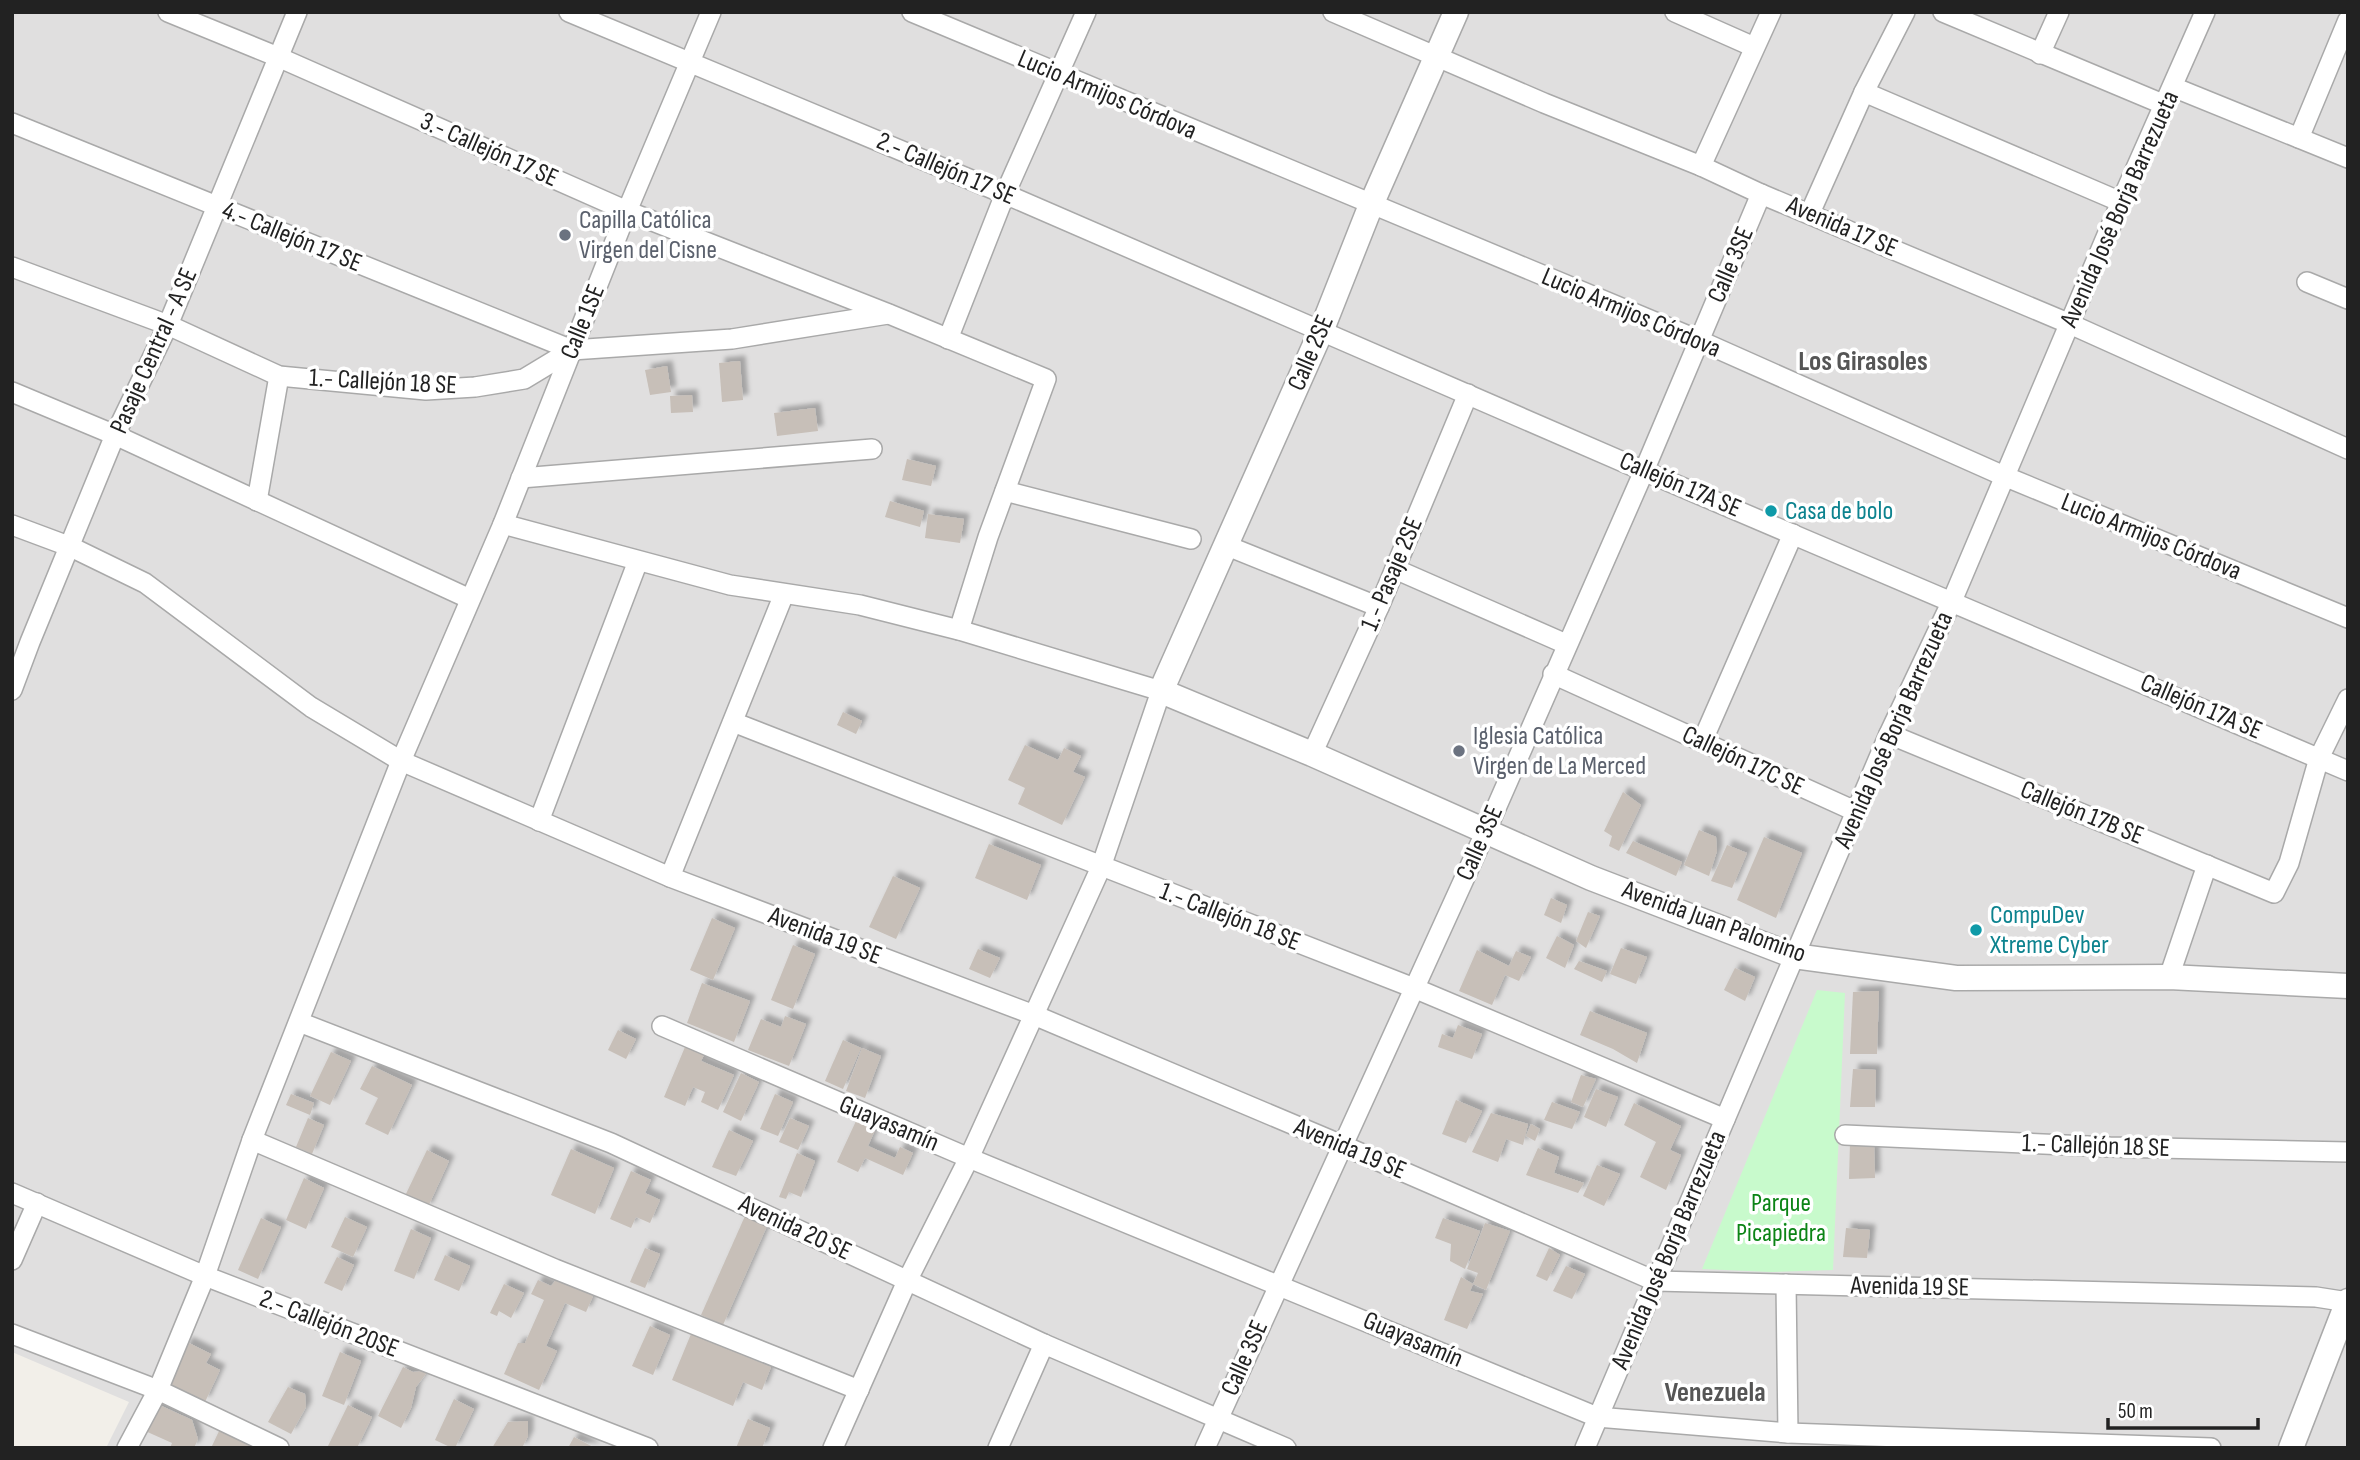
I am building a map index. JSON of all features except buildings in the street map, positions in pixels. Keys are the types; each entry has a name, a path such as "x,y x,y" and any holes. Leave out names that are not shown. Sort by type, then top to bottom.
{"street":[{"name":"3.- Callejón 17 SE","path":"168,12 278,57 627,211 1046,379 1004,491"},
{"name":"Pasaje Central - A SE","path":"12,690 21,639 71,547 115,435 168,325 297,12"},
{"name":"2.- Callejón 17 SE","path":"569,12 1322,330"},
{"name":"Calle 1SE","path":"127,1448 158,1390 205,1276 252,1140 401,761 503,524 627,211 711,12"},
{"name":"Lucio Armijos Córdova","path":"912,12 1057,75 1698,341 2004,476 2348,618"},
{"path":"948,340 1005,194 1086,12"},
{"name":"Avenida 17 SE","path":"1333,12 2070,324 2348,449"},
{"name":"Calle 2SE","path":"1161,691 1322,330 1371,205 1456,12"},
{"path":"1675,12 1754,47"},
{"path":"1701,166 1771,12"},
{"path":"1810,213 1864,92 1905,12"},
{"path":"1943,12 2040,54 2299,138 2348,158"},
{"path":"2040,54 2059,12"},
{"name":"Avenida José Borja Barrezueta","path":"1585,1448 1889,734 1952,601 2121,202 2205,12"},
{"path":"2299,138 2348,20"},
{"path":"1864,92 2121,202"},
{"name":"4.- Callejón 17 SE","path":"12,123 572,350"},
{"name":"Calle 3SE","path":"1205,1448 1486,831 1644,471 1761,194"},
{"name":"1.- Callejón 18 SE","path":"12,267 168,325 279,376 425,390 475,387 524,379 572,350 732,339 889,314"},
{"path":"2307,282 2348,299"},
{"name":"Callejón 17A SE","path":"1322,330 1644,471 2348,771"},
{"path":"257,501 279,376"},
{"path":"12,392 115,435 471,599"},
{"name":"1.- Pasaje 2SE","path":"1312,754 1379,607 1468,394"},
{"path":"521,478 872,449"},
{"path":"959,630 1004,491 1191,539"},
{"path":"503,524 730,585 860,605 959,630 1161,691 1101,867 969,1158 907,1281 833,1448"},
{"name":"Avenida 19 SE","path":"12,525 71,547 145,583 311,706 401,761 670,877 1034,1015 1655,1281 2302,1297 2348,1302"},
{"path":"1702,742 1793,534"},
{"path":"1225,545 1379,607"},
{"path":"539,821 638,561"},
{"path":"1395,569 1566,644"},
{"path":"670,877 784,594"},
{"name":"Callejón 17C SE","path":"1553,674 1857,812"},
{"name":"Avenida Juan Palomino","path":"1161,691 1312,754 1591,877 1794,956 1956,978 2169,977 2348,986"},
{"path":"2319,758 2348,699"},
{"name":"1.- Callejón 18 SE","path":"733,722 1414,988 1725,1119"},
{"name":"Callejón 17B SE","path":"1889,734 2274,892 2289,863 2319,758"},
{"path":"2169,977 2207,864"},
{"name":"Avenida 20 SE","path":"299,1023 611,1143 1044,1345 1286,1448"},
{"name":"Guayasamín","path":"662,1027 969,1158 1597,1417 1788,1433 2211,1448"},
{"name":"1.- Callejón 18 SE","path":"1845,1135 2110,1147 2348,1152"},
{"path":"252,1140 555,1269 859,1390"},
{"name":"2.- Callejón 20SE","path":"12,1193 205,1276 648,1448"},
{"path":"12,1260 37,1203"},
{"path":"1786,1284 1788,1433"},
{"path":"2291,1448 2348,1302"},
{"path":"12,1334 158,1390 277,1447"},
{"path":"998,1448 1044,1345"}],"shaded area":[{"path":"12,12 2348,12 2348,1448 106,1448 129,1402 12,1352"}],"green space":[{"name":"Parque Picapiedra","path":"1817,990 1845,993 1833,1270 1771,1272 1702,1269"}],"place":[{"name":"Capilla Católica Virgen del Cisne","path":"565,235"},
{"name":"Casa de bolo","path":"1771,511"},
{"name":"Iglesia Católica Virgen de La Merced","path":"1459,751"},
{"name":"CompuDev Xtreme Cyber","path":"1976,930"}],"district":[{"name":"Los Girasoles","path":"1863,361"},
{"name":"Venezuela","path":"1715,1392"}]}
